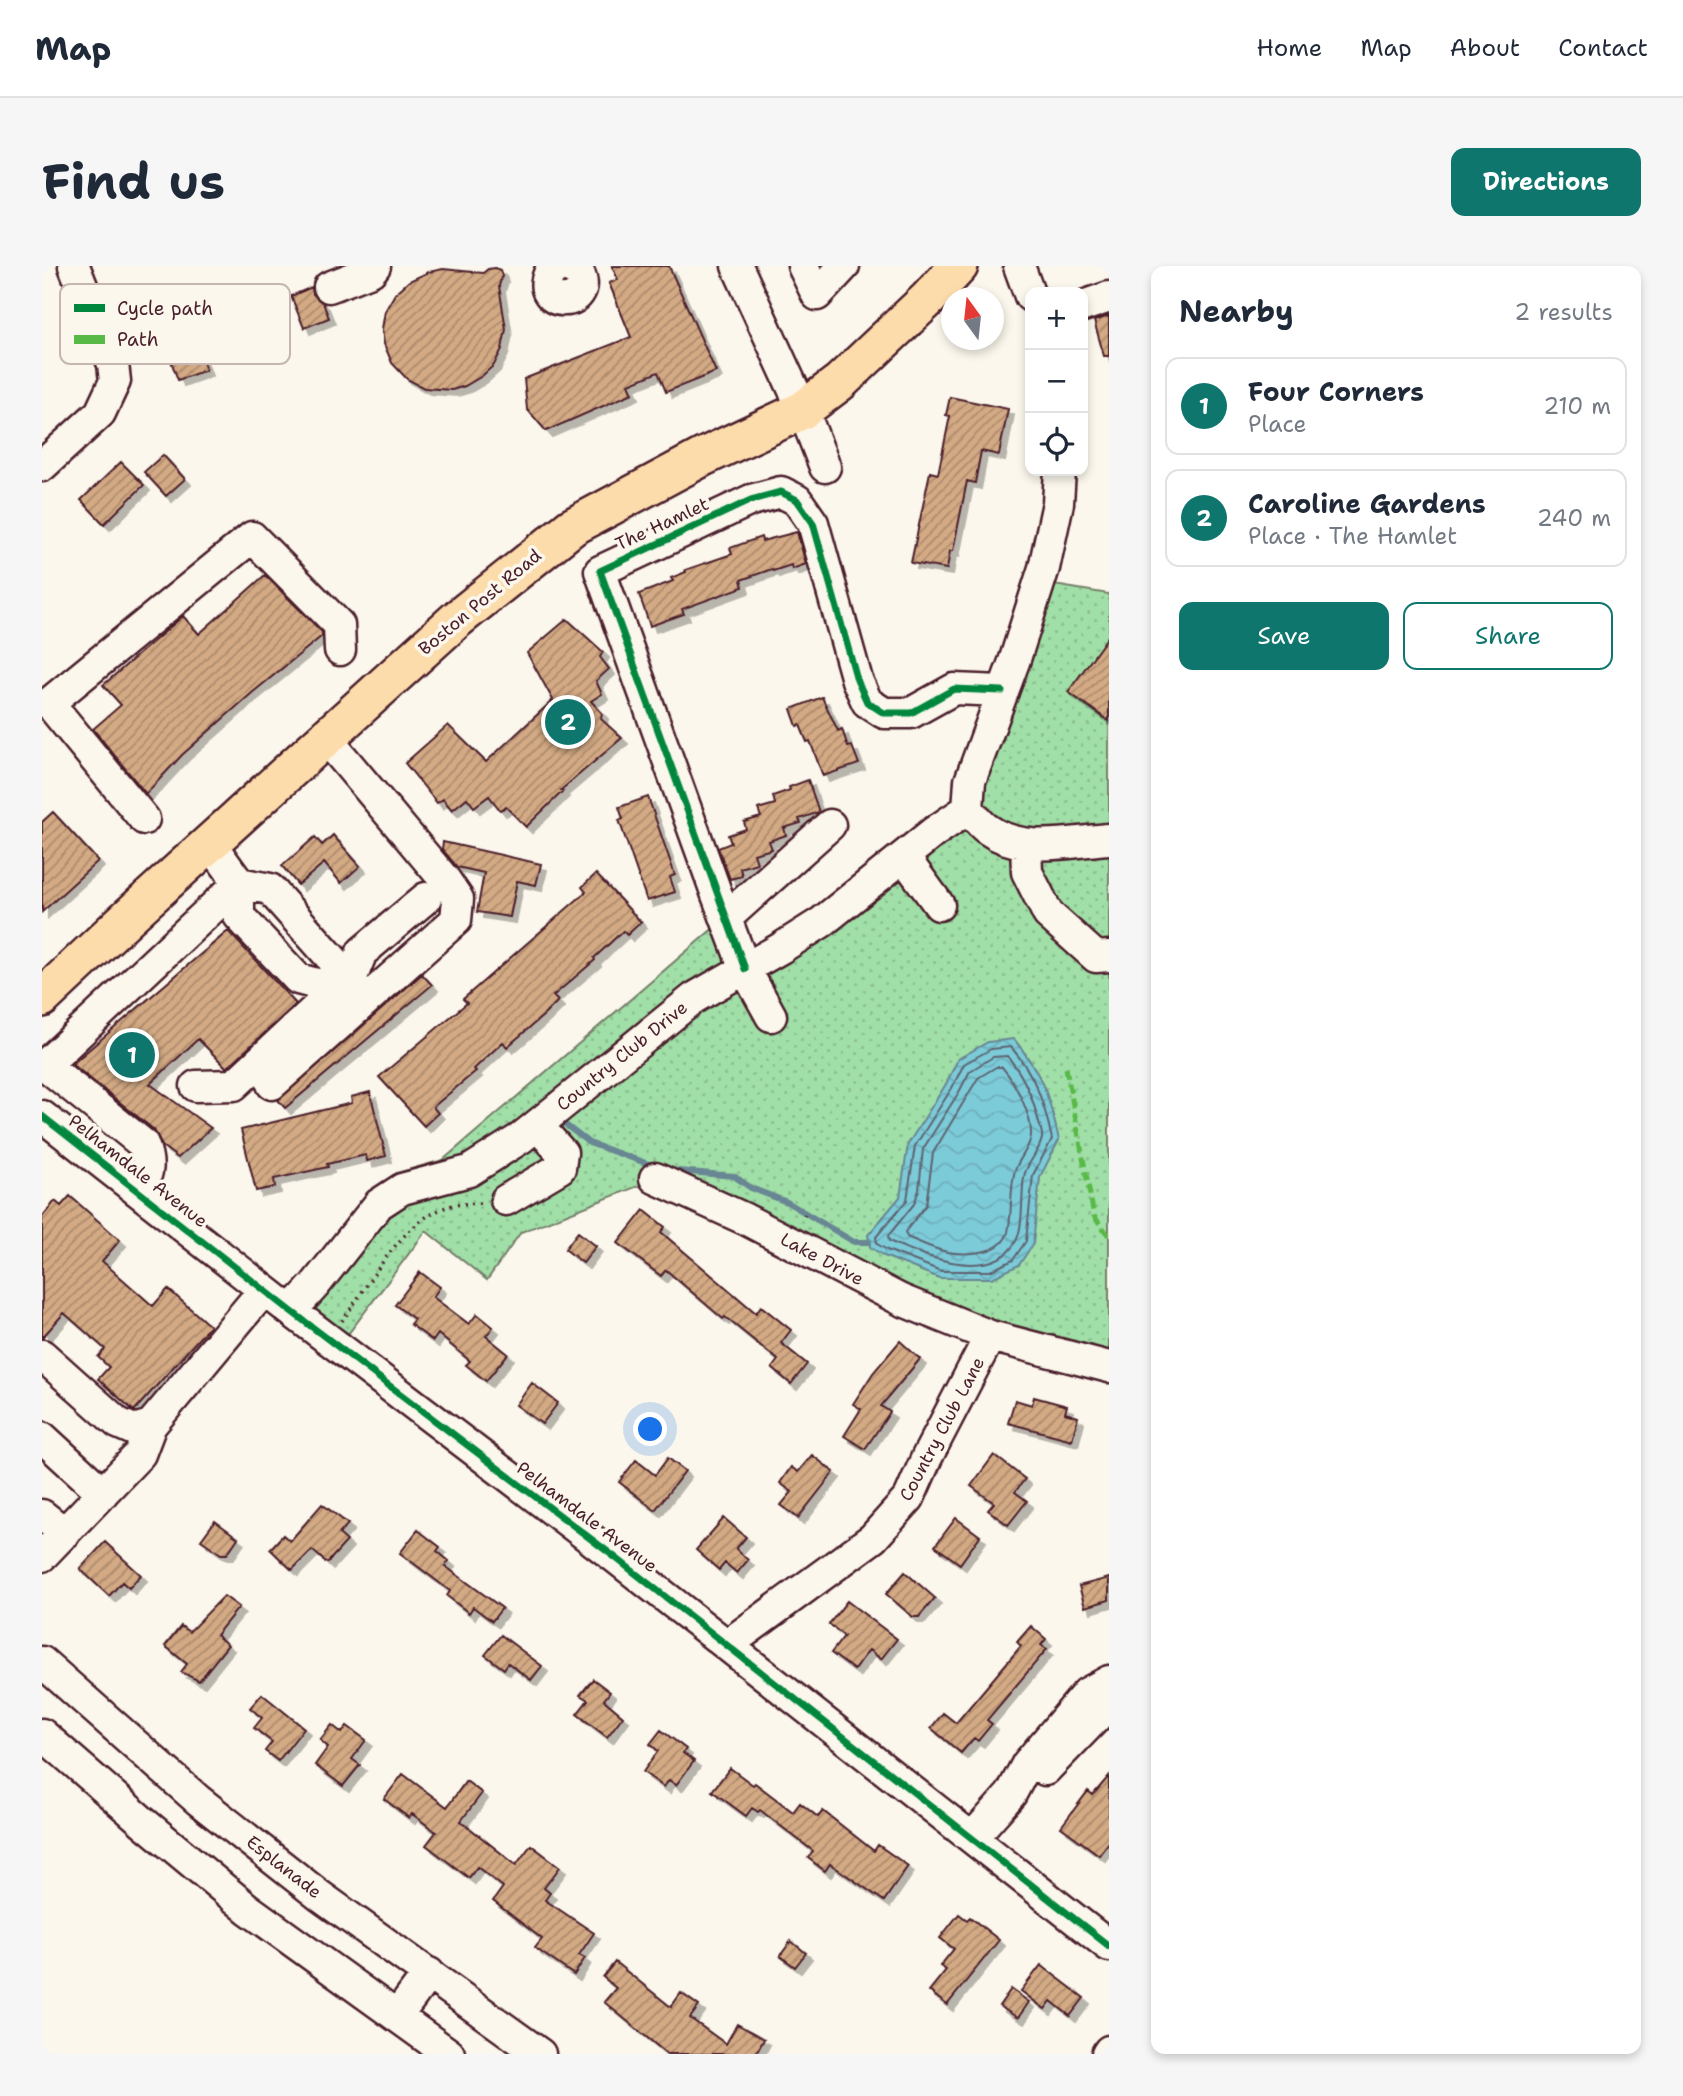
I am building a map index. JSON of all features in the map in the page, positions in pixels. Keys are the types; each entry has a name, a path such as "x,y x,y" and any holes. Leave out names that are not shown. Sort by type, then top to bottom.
{"main road":[{"name":"Boston Post Road","path":"42,998 456,620 572,527 703,457 803,410 840,383 959,266"}],"street":[{"path":"74,266 81,284"},
{"path":"329,287 371,271 375,266"},
{"path":"560,266 549,274 546,285 552,296 563,301 578,294 582,284 579,273 568,266"},
{"path":"737,266 803,410 825,467"},
{"path":"803,266 817,295 844,266"},
{"path":"1019,266 1027,287"},
{"path":"1088,304 1109,297"},
{"path":"42,466 100,413 115,381 112,364"},
{"path":"1060,476 1058,503 1044,568 1015,659 970,780 968,809 985,828 1009,841 1026,845 1109,839"},
{"name":"The Hamlet","path":"771,1016 745,968 600,571 751,500 781,492 797,500 813,523 857,680 867,702 884,713 911,713 954,689 1002,691"},
{"path":"144,818 49,703 252,537 339,625 340,650"},
{"path":"272,1084 456,920 458,899 445,880 327,737"},
{"name":"Country Club Drive","path":"291,1311 379,1204 402,1189 470,1171 537,1125 694,998 822,922 934,832 968,809"},
{"path":"726,918 830,825"},
{"path":"210,843 239,883 239,916 298,979 336,989"},
{"path":"1026,845 1027,872 1048,914 1096,957 1109,956"},
{"path":"904,857 939,905"},
{"path":"239,883 271,889 334,961 336,989"},
{"path":"140,1192 149,1160 143,1144 43,1065 239,883"},
{"path":"196,1086 234,1085 353,974 362,952 426,898"},
{"name":"Pelhamdale Avenue","path":"42,1116 291,1311 727,1645 1109,1946"},
{"path":"506,1200 560,1168 562,1153 537,1125"},
{"name":"Lake Drive","path":"655,1178 745,1219 901,1300 990,1336"},
{"path":"42,1556 53,1524 103,1493 141,1454 151,1425 264,1290"},
{"name":"Country Club Lane","path":"727,1645 873,1538 909,1499 926,1457 990,1336 1109,1367"},
{"path":"47,1367 118,1423 134,1430 151,1425"},
{"path":"42,1437 103,1493"},
{"name":"Esplanade","path":"42,1662 198,1800 320,1896 540,2054"},
{"path":"972,1838 1011,1794 1027,1764 1080,1701 1087,1693 1109,1681"},
{"path":"1011,1794 1040,1775 1109,1704"},
{"path":"42,1734 248,1909 449,2054"},
{"path":"397,2016 429,1973"}],"path":[{"path":"328,1339 395,1248 419,1222 444,1208 464,1203 506,1200"},
{"path":"804,1216 807,1210"}],"green space":[{"path":"1042,583 1109,594 1109,1351 996,1323 847,1264 671,1173 521,1232 487,1280 426,1231 336,1350 277,1303 397,1173 443,1160 723,920 747,975 973,806"}],"water":[{"path":"1014,1039 1044,1086 1059,1140 1040,1177 1033,1244 1019,1265 992,1278 939,1278 884,1256 870,1247 868,1235 900,1197 908,1144 946,1084 958,1059 988,1042"}],"building":[{"path":"612,266 669,266 716,372 666,392 658,372 629,384 633,393 546,431 527,409 524,379 631,337 609,283 618,280"},
{"path":"495,268 500,270 502,276 499,286 506,329 502,349 494,365 482,376 452,390 424,388 407,379 392,363 384,344 382,329 385,311 395,294 409,281 429,272 443,269 483,273"},
{"path":"312,287 313,294 323,303 329,318 304,328 291,296"},
{"path":"1109,316 1109,356 1104,356 1094,321"},
{"path":"172,364 204,364 206,370 178,380"},
{"path":"950,397 1008,409 999,455 981,451 975,483 967,481 947,569 911,563 930,472 938,474 950,416 946,415"},
{"path":"163,455 185,479 166,496 144,472"},
{"path":"121,462 144,485 104,524 81,500"},
{"path":"797,532 806,564 792,569 791,565 773,571 772,569 741,580 743,587 682,609 684,614 650,626 639,594 673,581 671,578 686,572 685,570 732,554 730,548 761,537 762,541"},
{"path":"265,575 322,632 322,636 182,755 146,794 93,729 121,705 103,685 183,616 199,634"},
{"path":"567,619 603,652 600,657 609,669 596,681 602,694 591,701 602,713 601,719 622,738 561,790 563,791 526,827 506,807 500,810 489,796 474,807 467,798 452,810 443,799 437,803 405,763 448,725 486,762 553,700 527,653"},
{"path":"1109,635 1109,721 1068,692"},
{"path":"822,697 838,731 842,729 848,747 852,746 859,764 823,776 810,741 807,742 800,725 797,726 791,709"},
{"path":"808,780 819,812 799,819 801,823 784,828 786,835 769,841 772,849 754,854 757,863 740,868 742,876 730,879 718,848 731,843 728,835 746,829 744,822 761,817 758,809 775,804 773,796"},
{"path":"648,797 675,875 670,877 675,892 647,901 619,820 623,819 619,807"},
{"path":"53,812 98,861 42,912 42,822"},
{"path":"333,835 360,866 341,883 324,863 298,885 282,866 315,837 322,845"},
{"path":"443,842 541,864 536,885 517,881 510,917 477,912 484,873 457,867 442,849"},
{"path":"596,874 641,922 627,935 623,931 594,958 595,960 553,996 558,1001 544,1015 507,1047 503,1042 474,1069 476,1071 433,1107 438,1113 424,1126 379,1077 467,1003 463,999 586,892 582,887"},
{"path":"228,931 296,1004 227,1068 198,1039 150,1084 211,1128 178,1158 162,1146 154,1130 72,1064"},
{"path":"422,974 432,985 285,1108 278,1100"},
{"path":"370,1092 386,1156 367,1161 366,1155 327,1164 328,1167 274,1179 275,1187 256,1191 241,1130 352,1103 351,1097"},
{"path":"70,1196 120,1240 102,1261 153,1306 168,1289 210,1326 134,1411 98,1379 109,1367 98,1357 105,1349 64,1313 42,1338 42,1217 55,1201 61,1206"},
{"path":"644,1210 665,1227 661,1232 756,1313 761,1306 791,1330 781,1343 807,1364 791,1384 772,1368 778,1360 725,1317 723,1319 666,1270 661,1276 618,1243"},
{"path":"578,1232 596,1246 583,1263 565,1249"},
{"path":"420,1272 440,1287 433,1297 469,1324 477,1314 493,1327 486,1336 508,1354 486,1381 466,1365 470,1361 438,1334 433,1341 410,1324 414,1319 395,1305"},
{"path":"900,1341 920,1359 881,1406 890,1412 865,1449 844,1436 861,1409 853,1404 873,1373"},
{"path":"532,1383 558,1403 542,1424 516,1405"},
{"path":"1034,1397 1067,1406 1065,1413 1078,1417 1072,1440 1008,1423 1015,1400 1032,1405"},
{"path":"812,1455 834,1472 798,1518 781,1505 792,1492 780,1483 791,1467 798,1472"},
{"path":"994,1455 1025,1479 1015,1492 1027,1501 1008,1525 988,1510 994,1503 971,1486"},
{"path":"668,1458 685,1471 655,1510 619,1482 636,1460 655,1475"},
{"path":"322,1504 348,1524 339,1534 347,1541 327,1563 312,1550 292,1570 270,1549 283,1535 290,1541"},
{"path":"724,1518 746,1537 736,1549 748,1560 737,1573 725,1563 719,1570 696,1550"},
{"path":"956,1518 980,1536 960,1564 935,1546"},
{"path":"215,1521 238,1538 227,1554 221,1554 201,1540"},
{"path":"418,1530 440,1547 437,1551 449,1561 445,1566 502,1608 492,1621 473,1607 469,1613 447,1596 450,1591 400,1553"},
{"path":"105,1542 141,1575 129,1588 122,1582 109,1596 80,1569"},
{"path":"905,1572 935,1598 919,1617 913,1617 886,1594"},
{"path":"1109,1578 1109,1600 1085,1607 1079,1586"},
{"path":"224,1596 239,1607 216,1635 228,1645 199,1681 181,1672 187,1664 165,1646 181,1626 189,1632"},
{"path":"847,1601 897,1639 881,1659 869,1650 854,1670 831,1653 844,1636 829,1624"},
{"path":"1031,1626 1046,1639 1041,1645 1047,1649 987,1720 992,1724 978,1741 974,1738 961,1753 931,1728 943,1713 956,1723 1021,1646 1017,1642"},
{"path":"501,1635 542,1666 531,1680 508,1663 504,1669 485,1655"},
{"path":"593,1679 610,1692 604,1700 623,1716 607,1737 577,1714 588,1700 580,1695"},
{"path":"262,1694 304,1728 278,1761 265,1751 272,1742 254,1728 262,1718 250,1708"},
{"path":"332,1725 342,1733 347,1726 366,1740 352,1759 360,1765 343,1786 315,1765 328,1747 320,1740"},
{"path":"661,1730 686,1749 683,1753 694,1761 676,1785 669,1780 664,1787 643,1772 658,1751 650,1744"},
{"path":"730,1768 793,1812 800,1803 818,1817 823,1811 874,1851 878,1845 908,1866 884,1901 830,1864 825,1871 808,1858 813,1851 760,1810 758,1812 752,1808 746,1816 712,1791"},
{"path":"403,1774 447,1807 466,1781 482,1793 461,1821 516,1865 531,1845 560,1867 544,1888 550,1893 545,1900 594,1933 579,1955 585,1958 574,1975 535,1948 542,1939 493,1901 503,1887 477,1867 469,1878 426,1845 436,1832 412,1814 409,1818 384,1799"},
{"path":"1109,1776 1109,1842 1099,1855 1061,1827 1088,1791 1093,1795"},
{"path":"959,1914 967,1920 970,1917 999,1940 947,2005 929,1991 946,1970 940,1966 954,1949 940,1938"},
{"path":"791,1941 806,1953 795,1967 780,1956"},
{"path":"615,1962 671,2007 681,1993 699,2006 690,2018 726,2044 737,2024 764,2039 756,2054 667,2054 604,2002 616,1988 603,1977"},
{"path":"1041,1965 1084,1998 1070,2016 1051,2001 1045,2009 1021,1991"},
{"path":"1011,1989 1029,2002 1018,2018 999,2006"}],"waterway":[{"path":"567,1126 589,1143 657,1167"},
{"path":"667,1170 734,1176 751,1188 787,1202 854,1242 869,1242"}],"marked path":[{"path":"1066,1068 1094,1216 1109,1236"}],"cycle path":[{"path":"745,969 600,571 751,500 781,492 797,500 813,523 857,680 867,702 884,713 911,713 954,689 1002,691"},
{"path":"42,1116 291,1311 616,1558 1109,1946"}],"place":[{"name":"Caroline Gardens","path":"568,722"},
{"name":"Four Corners","path":"132,1055"}]}
